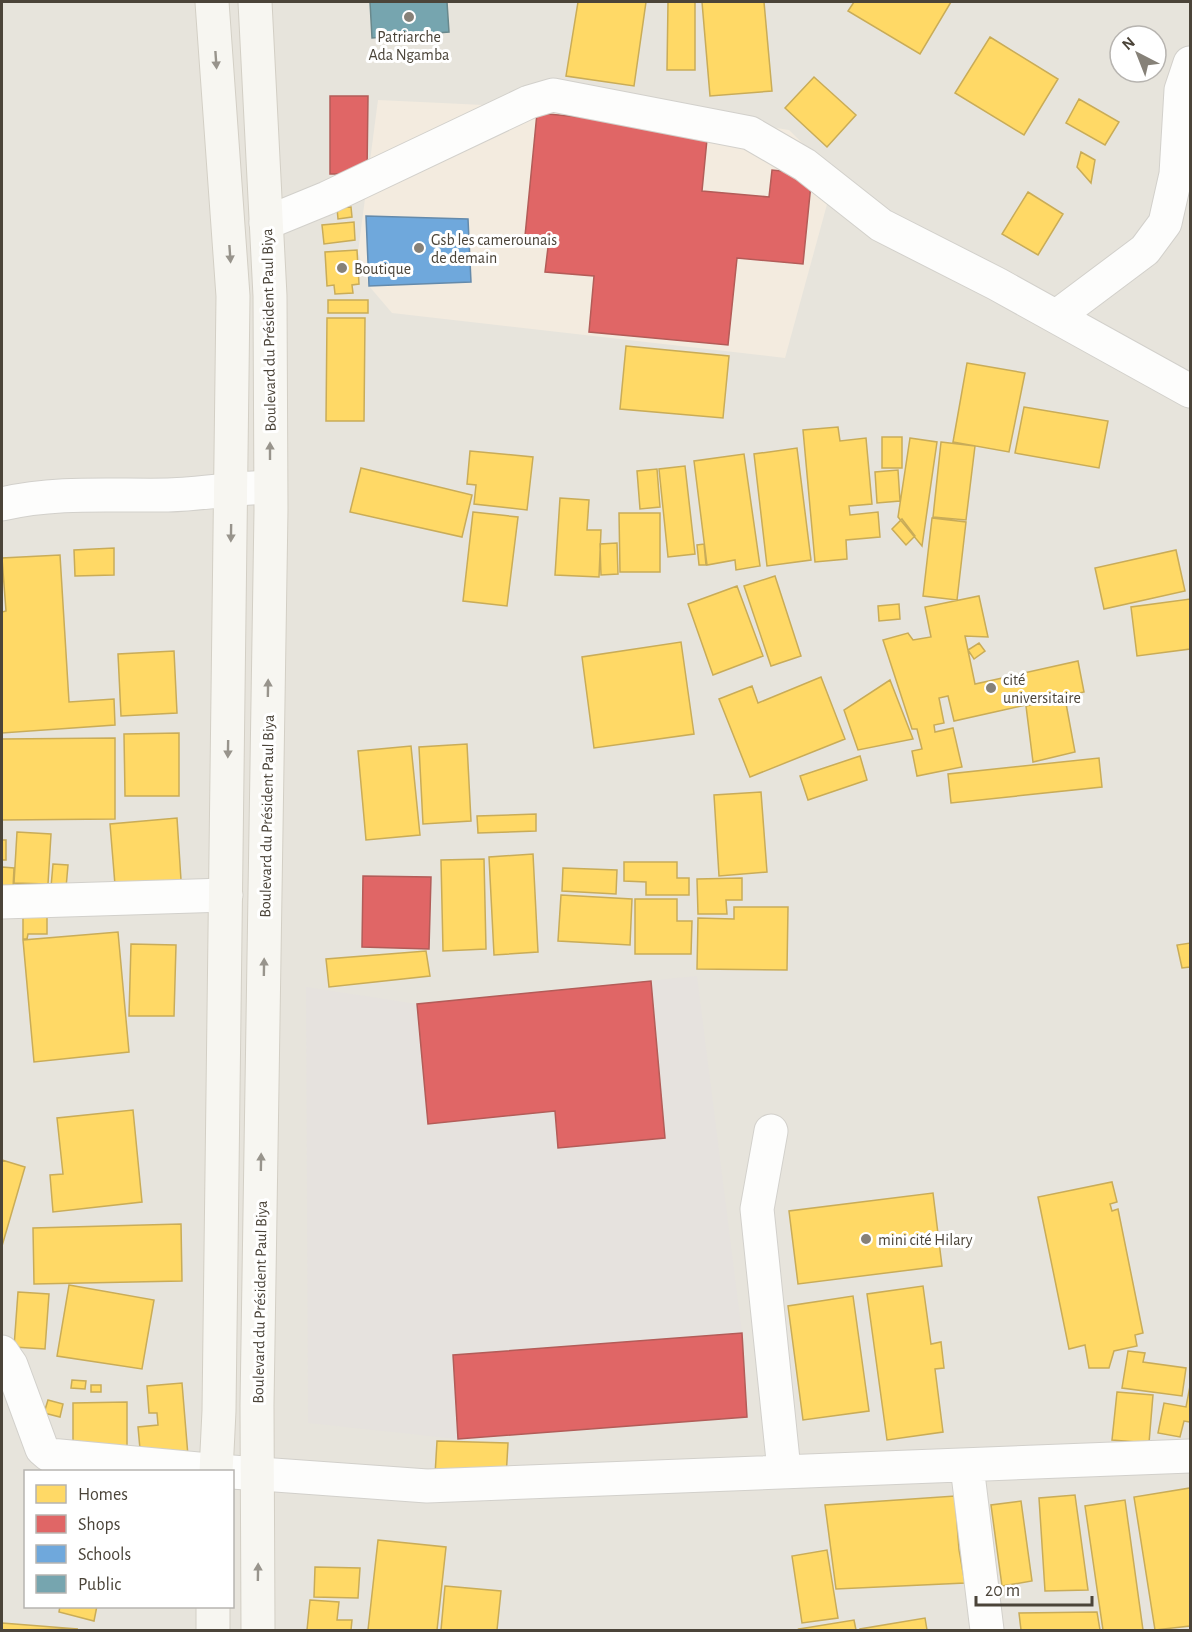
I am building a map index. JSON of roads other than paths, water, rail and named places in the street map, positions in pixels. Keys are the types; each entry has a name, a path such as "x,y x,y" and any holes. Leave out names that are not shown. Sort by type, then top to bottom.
{"main road":[{"name":"Boulevard du Président Paul Biya","path":"212,2 233,296 219,1411 216,1470"},
{"name":"Boulevard du Président Paul Biya","path":"255,2 270,296 270,487 257,1405 240,1472 258,1630"},
{"path":"213,1608 213,1630"}],"street":[{"path":"1057,316 1145,250 1165,223 1176,174 1180,90 1191,63"},
{"path":"266,223 327,198 530,102 553,95 750,134 805,165 881,225 1057,316 1191,391"},
{"path":"2,504 27,498 170,495 229,488 270,487"},
{"path":"2,902 226,895"},
{"path":"771,1131 757,1209 784,1470"},
{"path":"2,1352 10,1365 42,1449 49,1455 206,1470"},
{"path":"240,1472 427,1486 678,1477 784,1470 967,1466 1191,1456"},
{"path":"967,1466 987,1630"}],"place":[{"name":"Patriarche Ada Ngamba","path":"409,17"},
{"name":"Gsb les camerounais de demain","path":"419,248"},
{"name":"Boutique","path":"342,268"},
{"name":"cité universitaire","path":"991,688"},
{"name":"mini cité Hilary","path":"866,1239"}]}
